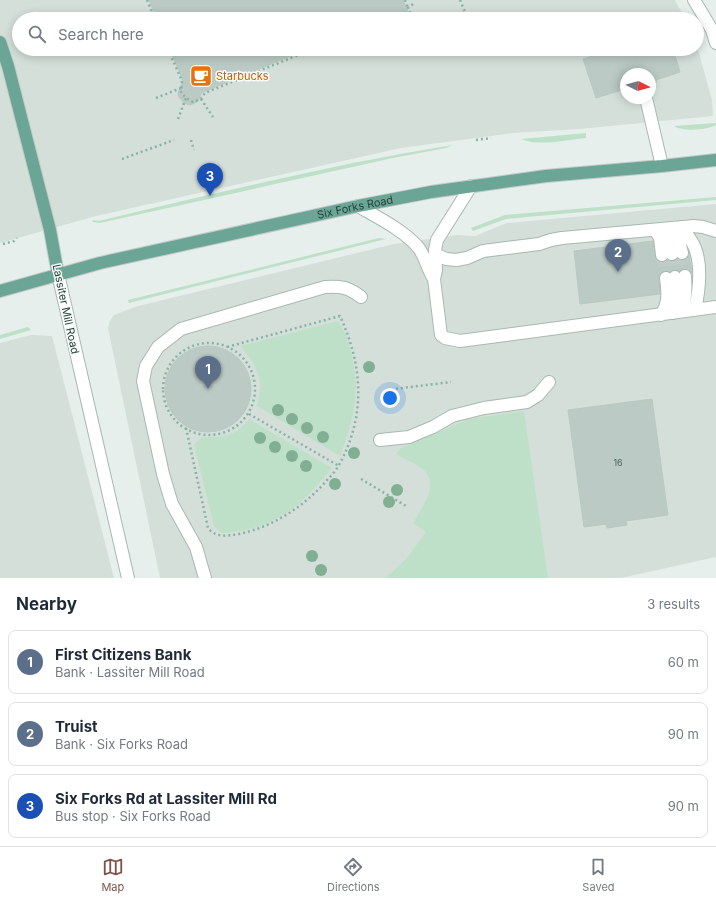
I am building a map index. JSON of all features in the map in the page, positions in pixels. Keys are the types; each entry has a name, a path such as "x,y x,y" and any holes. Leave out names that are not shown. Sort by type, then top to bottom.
{"main road":[{"name":"Lassiter Mill Road","path":"0,42 8,66 48,223 58,274"},
{"name":"Six Forks Road","path":"0,291 100,263 358,206 431,192 546,176 716,160"}],"street":[{"path":"694,0 701,12"},
{"path":"704,17 712,30 716,43"},
{"path":"647,104 662,166"},
{"path":"471,186 437,240 435,254 436,270 434,279 441,335 445,338 460,341 716,307"},
{"path":"358,206 395,228 418,247 428,271 434,279"},
{"path":"435,254 446,260 456,260 467,258 483,251 539,244 556,239 703,226 716,231"},
{"path":"667,228 680,245 672,254 660,238 667,228"},
{"path":"667,228 692,242 697,253 699,270 695,310"},
{"name":"Lassiter Mill Road","path":"58,274 128,578"},
{"path":"676,277 685,302 672,313 664,310 668,293 676,277"},
{"path":"205,578 196,547 172,504 163,474 143,381 146,366 158,347 181,329 325,287 338,286 352,289 361,297"},
{"path":"380,440 409,437 433,427 452,416 484,408 527,402 538,395 549,382"}],"path":[{"path":"147,0 152,12"},
{"path":"405,0 410,12"},
{"path":"460,0 465,12"},
{"path":"408,8 413,4"},
{"path":"171,56 182,81 181,92 186,98 193,102 200,99 205,93 296,56"},
{"path":"156,98 181,88"},
{"path":"178,119 186,98"},
{"path":"200,99 213,117"},
{"path":"476,140 492,138"},
{"path":"122,160 174,140"},
{"path":"191,140 194,150"},
{"path":"3,244 14,241 17,238"},
{"path":"186,428 208,528 212,533 219,536 254,531 296,509 320,489 339,466 350,442 354,428 359,392 356,363 348,334 340,316 227,347"},
{"path":"203,344 216,344 227,347 244,360 252,373 254,388 248,414 237,425 225,433 197,433 177,422 165,403 162,392 164,377 168,368 178,355 189,347 203,344"},
{"path":"386,390 451,382"},
{"path":"248,414 339,466"},
{"path":"361,479 406,506"}],"shaded area":[{"path":"0,0 675,0 681,12 12,12 12,56 700,56 712,100 713,116 579,129 513,133 401,148 96,216 0,243"},
{"path":"716,204 716,557 621,578 160,578 108,328 114,315 138,306 394,244 457,235 475,236 507,223"},
{"path":"31,335 52,336 114,578 0,578 0,343"}],"green space":[{"path":"716,123 716,125 712,127 695,130 683,129 674,126"},
{"path":"586,133 586,138 544,143 521,139"},
{"path":"453,145 446,148 393,158 100,223 92,222 93,220 99,221 320,170"},
{"path":"716,197 716,200 506,219 473,231 471,228 505,215"},
{"path":"379,238 386,239 129,303 128,300"},
{"path":"338,321 349,343 354,365 356,392 349,430 340,456 257,406 260,390 259,376 251,360 240,346"},
{"path":"28,327 31,330 0,339 0,335"},
{"path":"524,411 548,578 386,578 406,559 426,532 413,523 425,503 430,488 430,481 427,474 421,468 396,454 401,448 469,419"},
{"path":"249,419 332,468 306,497 280,517 251,529 221,533 214,526 194,445 202,437 216,437 234,433"}],"building":[{"path":"149,0 403,0 408,12 154,12"},
{"path":"173,56 290,56 201,93 197,102 190,105 184,103 179,97 178,93 183,81"},
{"path":"593,56 675,56 680,72 656,80 656,68 620,68 620,91 596,98 583,59"},
{"path":"653,241 655,256 659,262 678,259 683,260 689,255 692,273 689,269 662,272 659,275 660,294 580,304 574,251"},
{"path":"208,346 224,349 232,353 244,365 248,373 251,389 248,405 244,413 232,425 224,429 208,432 192,429 184,425 172,413 168,405 165,389 168,373 172,365 184,353 192,349"},
{"path":"652,399 668,515 626,521 627,525 607,528 606,524 584,527 568,410"}],"tunnel":[{"path":"682,253 685,276"},
{"path":"672,254 675,277"},
{"path":"662,255 666,278"}],"place":[{"name":"Starbucks","path":"201,76"},
{"name":"Six Forks Rd at Lassiter Mill Rd","path":"210,196"},
{"name":"Truist","path":"618,272"},
{"name":"First Citizens Bank","path":"208,389"}]}
